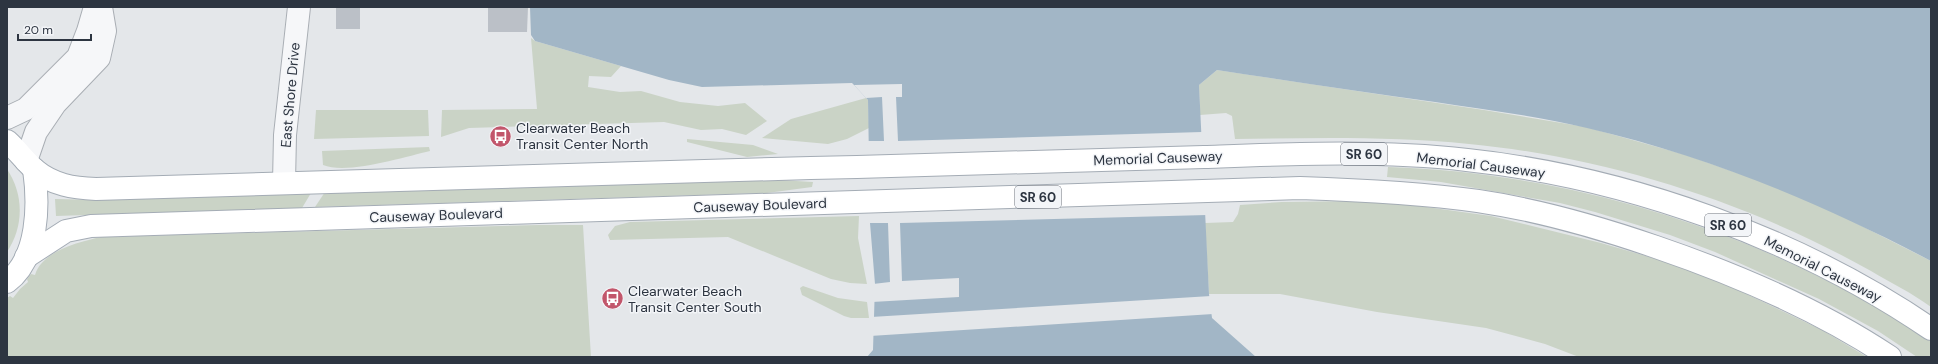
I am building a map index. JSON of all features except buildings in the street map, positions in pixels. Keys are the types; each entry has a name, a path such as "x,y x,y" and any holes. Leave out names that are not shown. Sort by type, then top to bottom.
{"main road":[{"path":"7,141 30,165 51,181 70,188 96,189 284,182"},
{"name":"Memorial Causeway","path":"284,182 734,168 855,167 1220,156 1369,154 1474,161 1567,176 1637,193 1712,218 1780,245 1848,279 1912,316 1931,329"},
{"path":"7,282 26,257 36,220 38,195 30,165"},
{"name":"Causeway Boulevard","path":"26,257 66,231 91,226 1300,188 1364,190 1479,201 1552,216 1621,235 1755,284 1816,314 1890,357"}],"street":[{"path":"7,118 26,109 78,57 95,7"},
{"path":"30,165 36,132 54,104 99,58 105,31 101,7"},
{"name":"East Shore Drive","path":"284,182 285,135 298,7"}],"shaded area":[{"path":"531,38 535,41 621,66 611,77 589,76 588,87 620,92 641,91 680,102 718,106 745,103 767,121 746,135 722,129 701,130 664,122 469,128 441,137 442,110 537,109"},
{"path":"1217,70 1484,110 1586,127 1686,155 1777,187 1826,208 1931,261 1931,307 1871,271 1777,224 1727,204 1625,172 1521,150 1440,141 1352,138 1235,139 1232,116 1226,113 1200,115 1199,85"},
{"path":"866,98 868,100 869,128 847,139 828,144 762,138 791,119"},
{"path":"316,110 428,110 429,136 314,139"},
{"path":"687,139 753,145 778,154 747,157 687,142"},
{"path":"429,147 430,151 361,167 333,168 323,165 322,151"},
{"path":"1388,167 1460,172 1531,182 1602,197 1671,217 1739,241 1805,270 1869,303 1931,340 1931,357 1917,357 1878,331 1819,299 1715,252 1670,235 1560,203 1441,182 1387,177"},
{"path":"7,169 17,189 20,210 17,232 7,252"},
{"path":"763,179 813,182 812,187 767,193 315,207 325,192"},
{"path":"311,193 302,208 56,216 55,199 100,200"},
{"path":"1359,201 1419,206 1491,216 1601,243 1670,263 1734,288 1822,330 1867,357 1579,357 1545,344 1486,328 1377,312 1280,294 1209,294 1205,223 1233,222 1238,214 1240,205 1282,202"},
{"path":"859,216 858,238 867,284 850,283 831,279 728,237 610,240 608,235 615,226 630,222"},
{"path":"583,225 591,357 7,357 7,298 10,296 13,298 28,282 27,279 31,274 35,275 45,260 53,254 72,245 92,239 101,237"},
{"path":"803,286 838,298 867,302 869,318 851,318 844,316 802,295 800,288"}],"water":[{"path":"530,7 1931,7 1931,261 1847,219 1763,183 1720,167 1633,140 1587,128 1530,117 1217,70 1199,85 1209,294 1212,318 1256,357 867,357 873,350 875,284 870,223 868,100 854,85 852,83 702,87 669,80 535,41 531,35"}],"pier":[{"path":"902,84 902,97 896,97 898,141 1202,132 1207,215 900,223 902,281 959,278 959,297 872,302 873,284 890,282 888,223 868,223 867,141 884,141 882,97 866,98 854,85"},
{"path":"1211,296 1213,314 870,336 871,317"}],"place":[{"name":"Clearwater Beach Transit Center North","path":"500,136"},
{"name":"Clearwater Beach Transit Center South","path":"613,299"}]}
